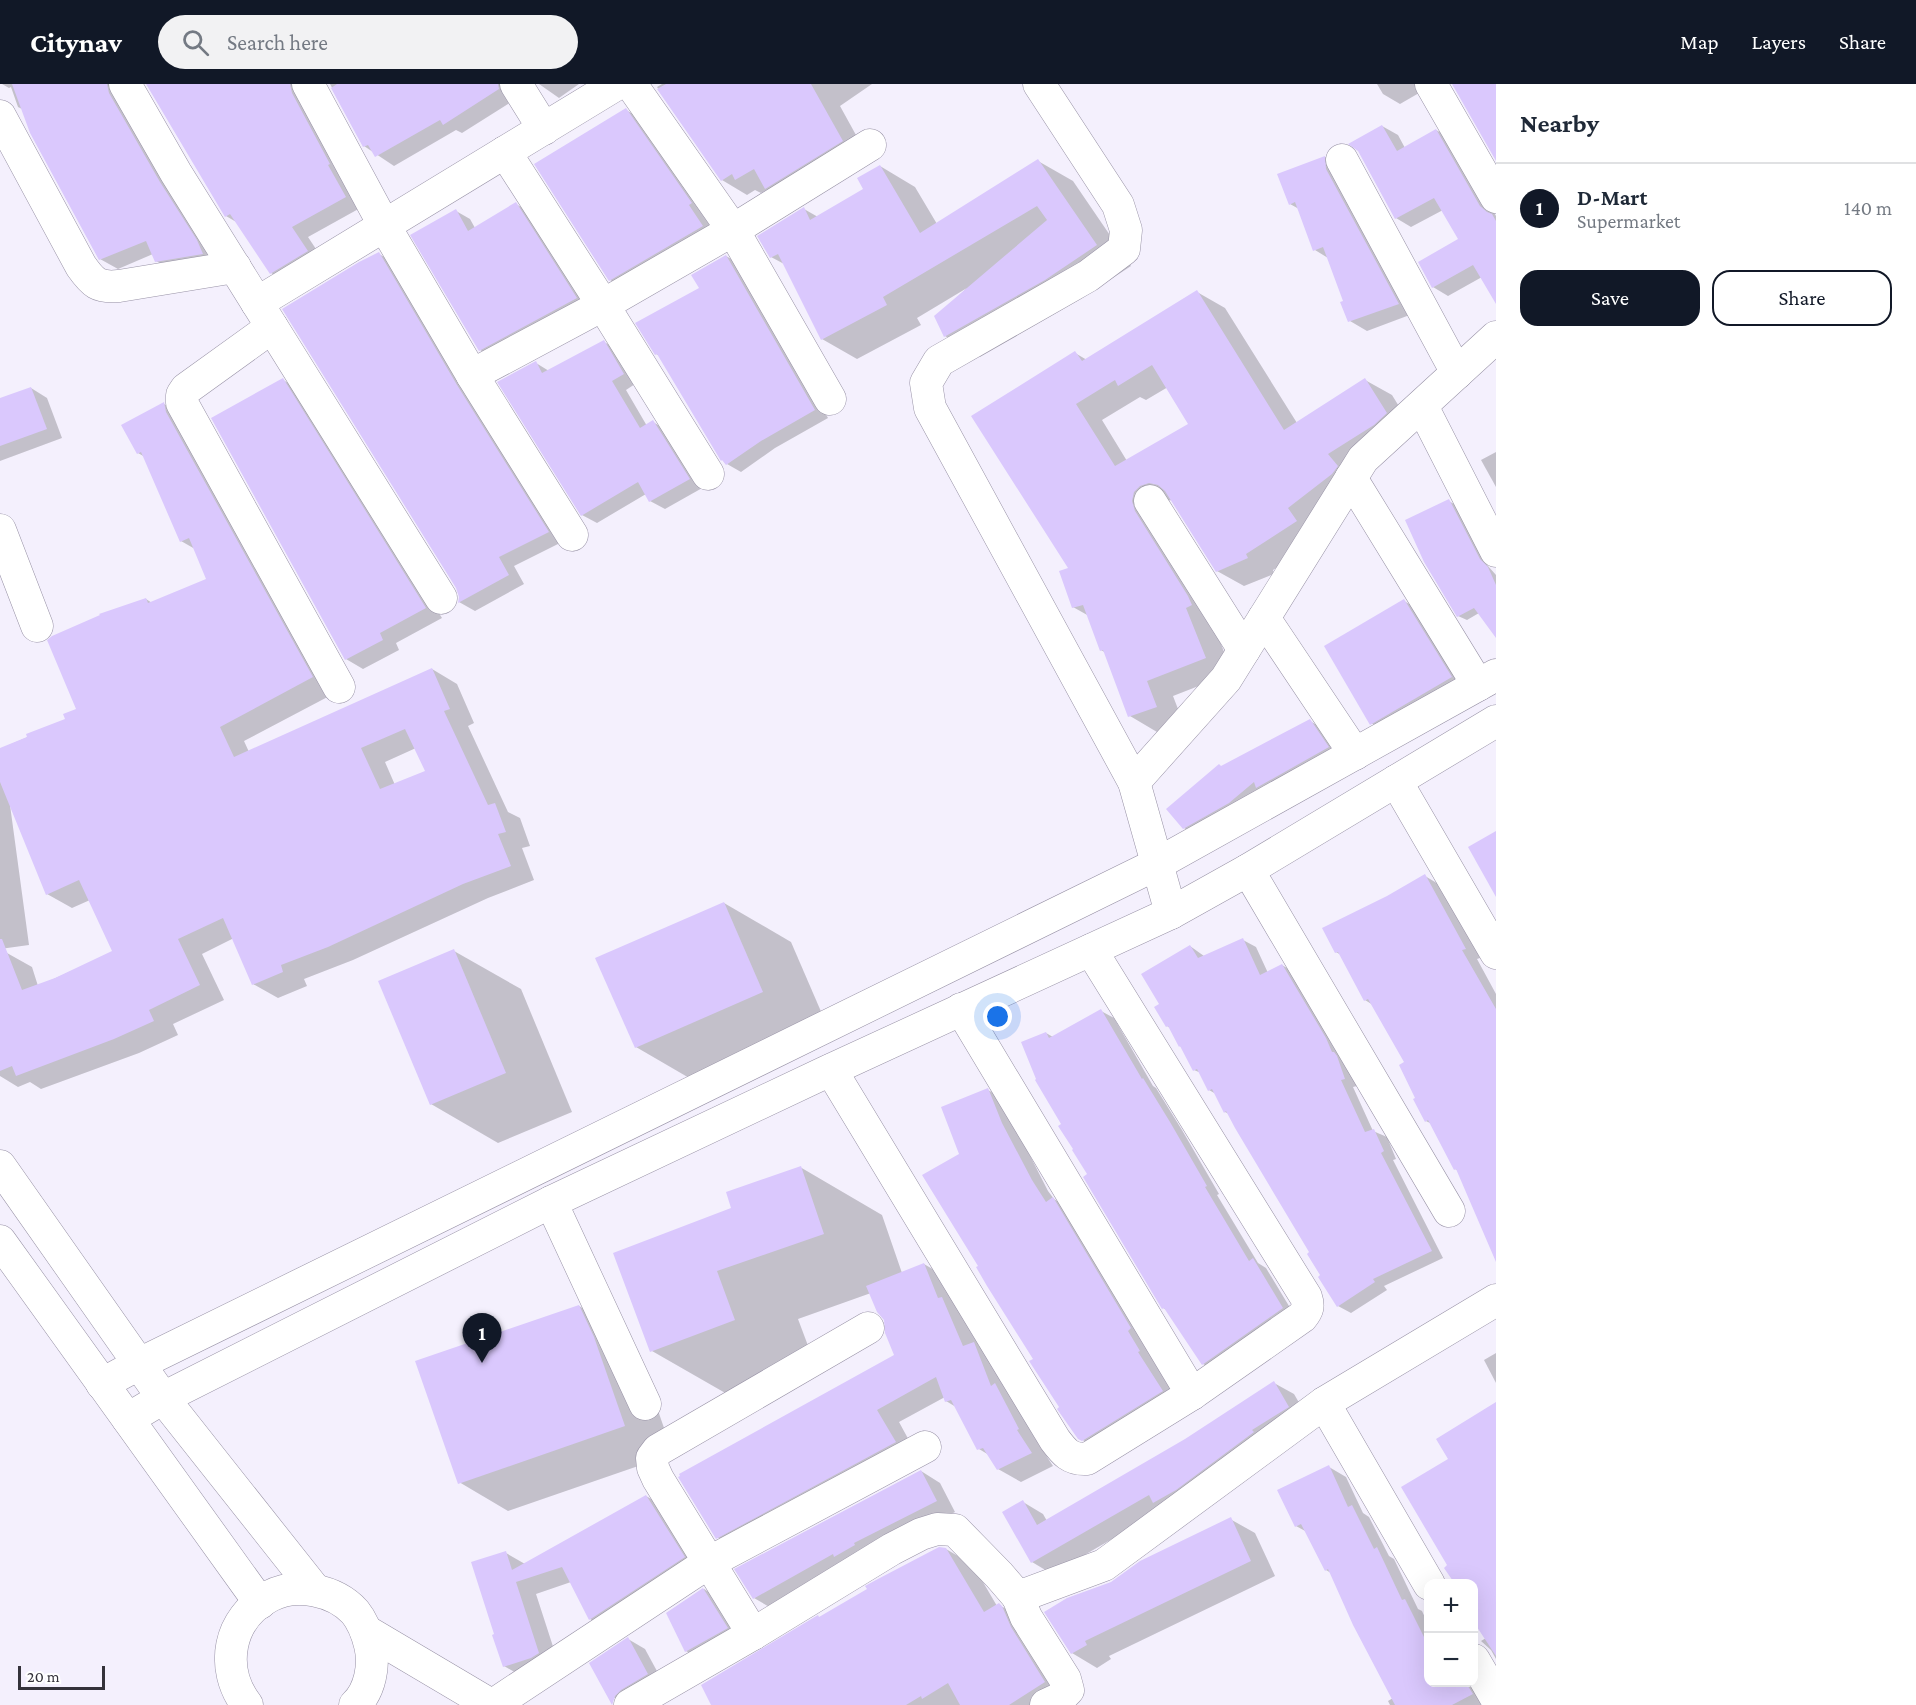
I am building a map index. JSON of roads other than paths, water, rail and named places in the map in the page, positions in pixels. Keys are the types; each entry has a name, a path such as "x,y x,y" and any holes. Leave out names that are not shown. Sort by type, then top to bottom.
{"street":[{"path":"125,84 176,173 441,598"},
{"path":"308,84 384,225 472,375 572,536"},
{"path":"516,84 544,129"},
{"path":"339,687 182,403 182,396 186,389 264,315 384,225 617,84"},
{"path":"631,84 733,230 830,399"},
{"path":"1431,84 1496,197"},
{"path":"1044,86 1118,205 1126,230 1124,249 1088,276 939,361 926,383 930,408 1134,782 1171,913"},
{"path":"0,116 91,280 104,287 235,267"},
{"path":"472,375 603,305 733,230 870,145"},
{"path":"505,152 708,474"},
{"path":"1342,160 1457,373"},
{"path":"1134,782 1226,679 1363,459 1496,337"},
{"path":"1422,406 1496,550"},
{"path":"102,1384 1157,864 1487,680 1351,478"},
{"path":"1150,501 1245,650"},
{"path":"0,530 37,626"},
{"path":"1264,618 1355,754"},
{"path":"128,1419 164,1398 551,1202 1171,913 1248,870 1496,721"},
{"path":"1396,781 1496,952"},
{"path":"1248,870 1449,1211"},
{"path":"831,1070 1054,1440 1064,1453 1076,1460 1087,1459 1191,1394 1308,1311 1306,1297 1091,950"},
{"path":"961,1010 1191,1394"},
{"path":"0,1166 164,1398 315,1590"},
{"path":"551,1202 645,1404"},
{"path":"0,1242 260,1603"},
{"path":"1018,1597 1104,1565 1324,1403 1496,1300"},
{"path":"753,1634 658,1479 652,1458 658,1450 867,1328"},
{"path":"1324,1403 1426,1579"},
{"path":"366,1631 492,1705 708,1563 925,1448"},
{"path":"630,1705 892,1550 921,1534 937,1529 955,1530 1018,1597 1026,1617 1065,1679 1068,1690 1059,1699 1046,1705"},
{"path":"234,1696 230,1670 231,1647 239,1626 252,1608 271,1596 293,1590 315,1590 336,1598 354,1612 366,1631 372,1654 370,1678 360,1700 355,1705"},
{"path":"1478,1668 1496,1698"}],"place":[{"name":"D-Mart","path":"482,1363"}]}
